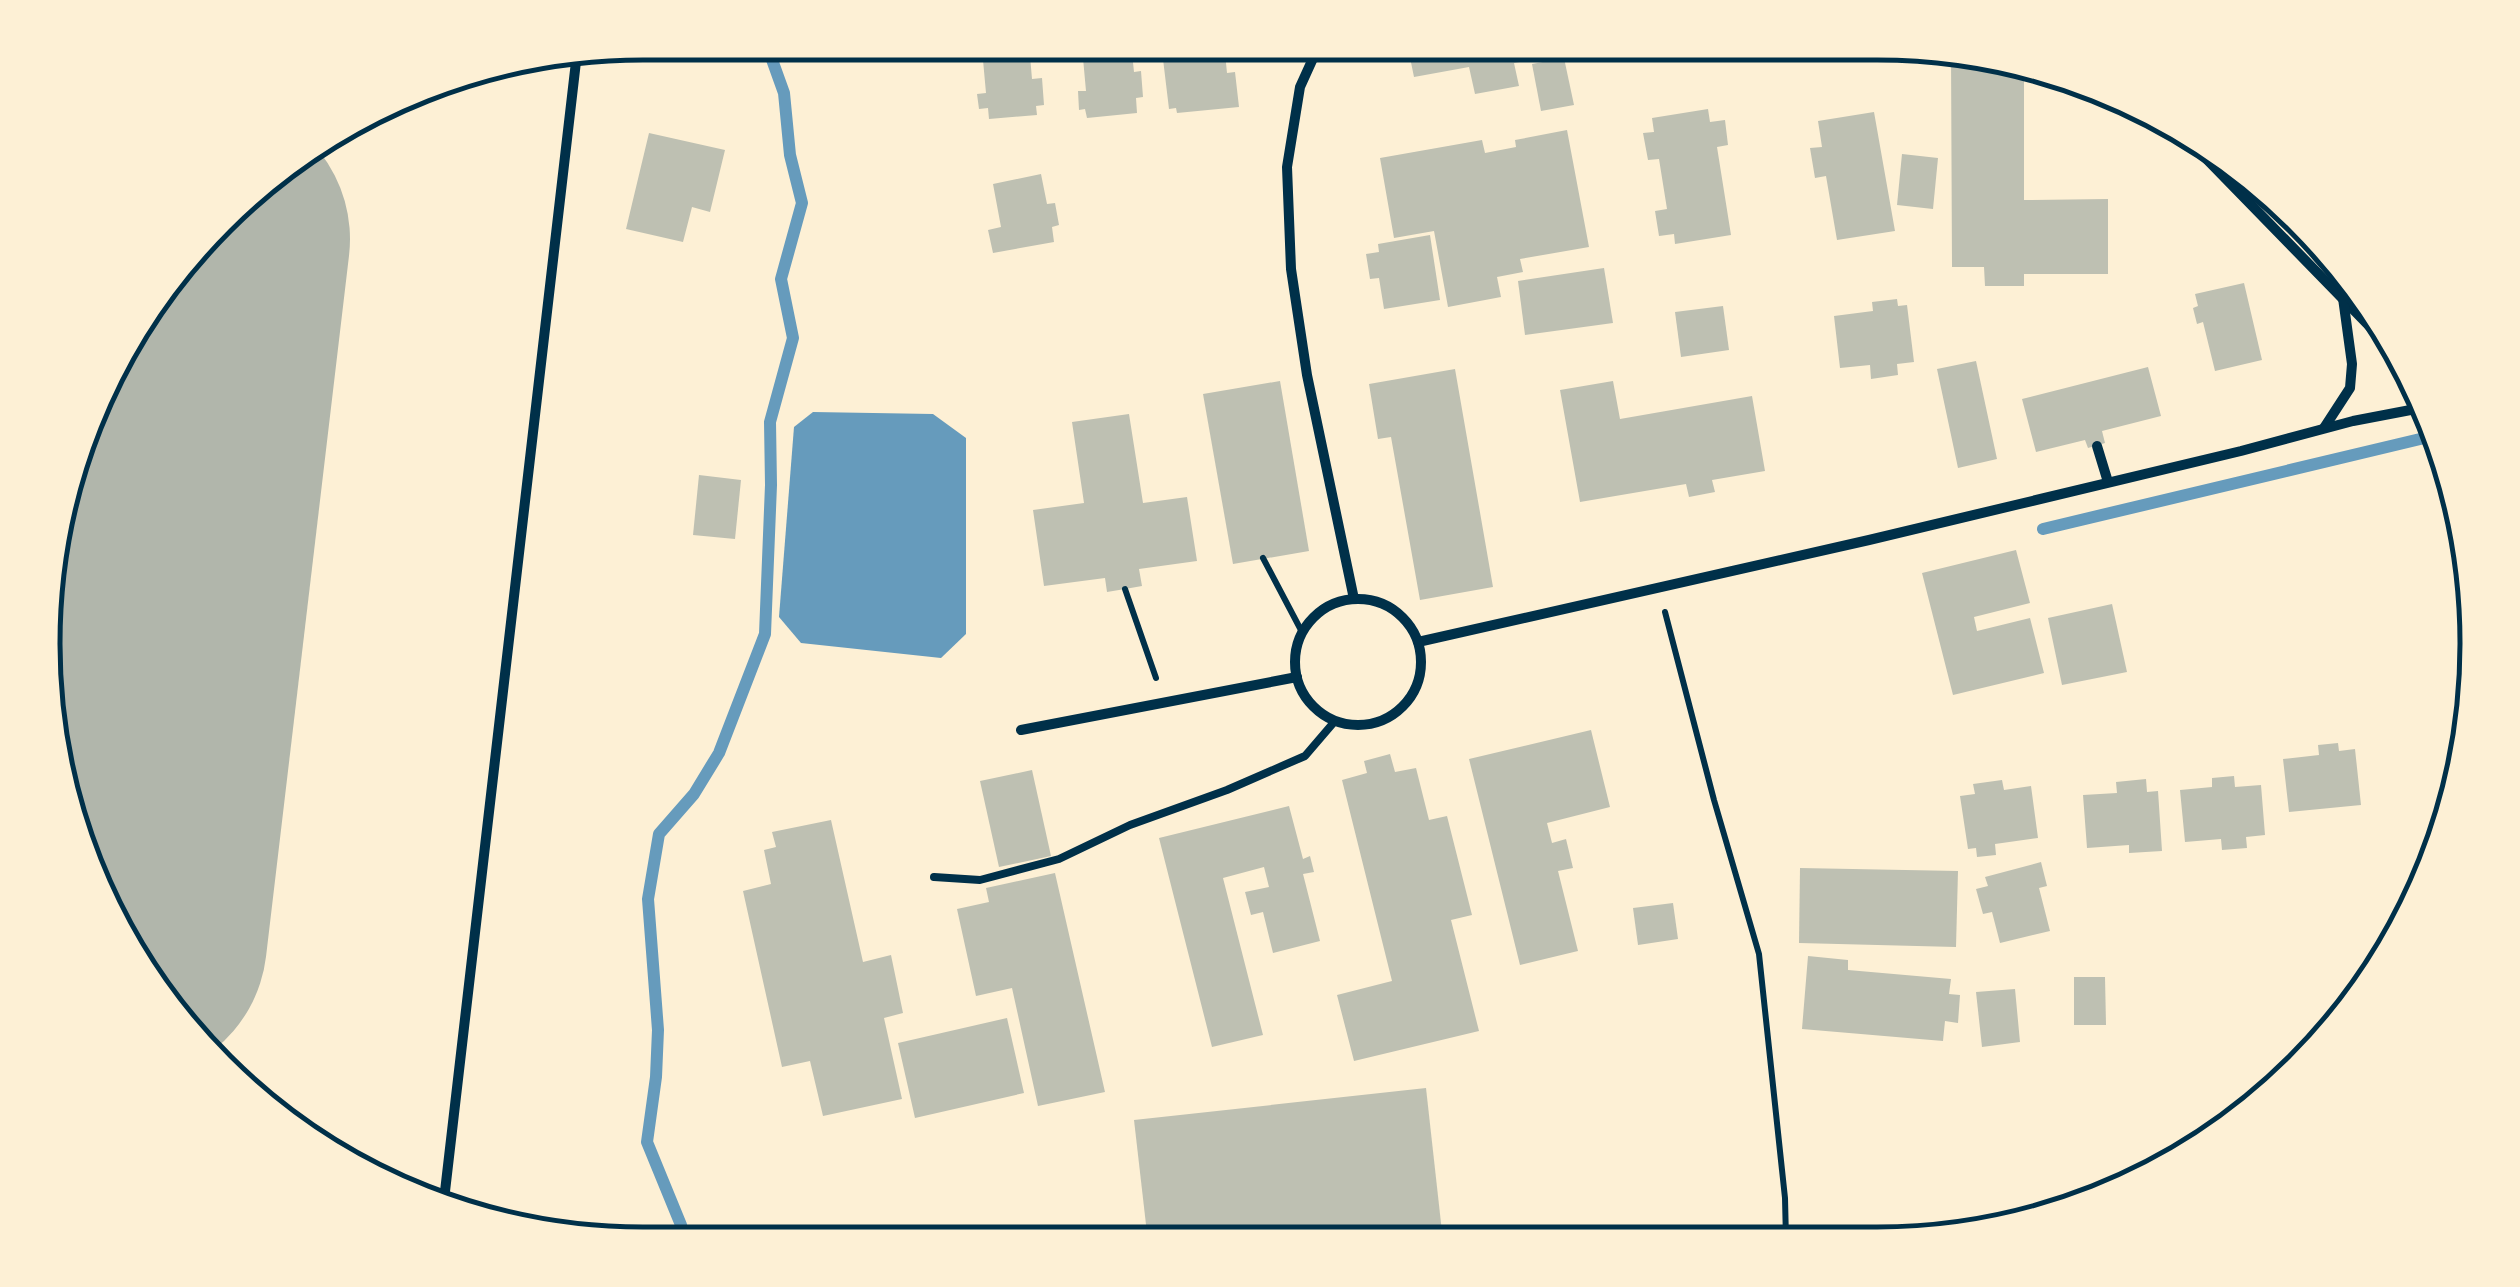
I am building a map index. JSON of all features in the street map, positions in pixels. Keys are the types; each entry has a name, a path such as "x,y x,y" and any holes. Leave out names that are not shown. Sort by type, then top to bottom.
{"street":[{"path":"1312,60 1300,87 1287,167 1290,269 1307,375 1354,599"},
{"path":"445,1192 577,64"},
{"path":"2220,172 2360,317"},
{"path":"2324,428 2350,388 2352,364 2342,298"},
{"path":"1418,642 1588,606 1659,586 2411,410"},
{"path":"2097,446 2108,482"},
{"path":"1354,599 1374,601 1393,610 1408,624 1418,642 1421,662 1418,682 1394,714 1376,723 1355,726 1335,721 1303,695 1295,653 1302,632 1324,610 1354,599"},
{"path":"1022,730 1297,677"}],"lane":[{"path":"934,877 980,880 1059,859 1130,826 1305,756 1335,721"}],"path":[{"path":"1263,558 1302,632"},
{"path":"1659,586 1714,800 1759,954 1786,1227"},
{"path":"1125,589 1165,702"}],"water":[{"path":"813,412 933,414 966,438 966,634 941,658 801,643 779,617 794,427"}],"building":[{"path":"983,60 1030,60 1032,79 1042,78 1044,105 1036,106 1037,115 989,119 988,108 979,109 977,94 986,93"},
{"path":"1083,60 1133,60 1134,72 1141,71 1143,97 1136,98 1137,113 1087,118 1085,109 1079,110 1078,91 1086,91"},
{"path":"1163,60 1226,60 1227,73 1235,72 1239,107 1177,113 1176,108 1169,109"},
{"path":"1410,60 1530,60 1514,63 1519,86 1475,94 1469,67 1414,77"},
{"path":"1564,60 1574,105 1541,111 1532,64"},
{"path":"1951,65 2024,79 2024,200 2108,199 2108,274 2024,274 2024,286 1985,286 1984,267 1952,267"},
{"path":"1708,109 1710,122 1725,120 1728,145 1717,147 1731,235 1675,244 1674,234 1659,236 1655,211 1667,209 1659,159 1648,160 1643,133 1654,132 1652,118"},
{"path":"1874,112 1895,231 1837,240 1826,176 1815,178 1810,148 1822,147 1818,121"},
{"path":"1567,130 1589,247 1520,259 1523,272 1497,277 1501,297 1448,307 1434,231 1394,238 1380,158 1482,140 1485,153 1516,147 1515,140"},
{"path":"649,133 725,150 710,212 692,207 683,242 626,229"},
{"path":"1902,154 1938,158 1933,209 1897,205"},
{"path":"1041,174 1047,204 1055,203 1059,225 1052,227 1054,242 993,253 988,230 1001,227 993,184"},
{"path":"1430,235 1440,300 1384,309 1379,278 1370,279 1366,254 1379,252 1378,244"},
{"path":"1604,268 1613,323 1525,335 1518,281"},
{"path":"2244,283 2262,360 2215,371 2203,322 2197,324 2195,294"},
{"path":"1897,299 1898,306 1907,305 1914,362 1897,364 1898,375 1871,379 1870,365 1840,368 1834,316 1873,311 1872,302"},
{"path":"1723,306 1729,350 1681,357 1675,312"},
{"path":"1976,361 1997,459 1958,468 1937,369"},
{"path":"2148,367 2161,416 2102,431 2105,443 2088,448 2085,440 2036,452 2022,399"},
{"path":"1455,369 1493,587 1420,600 1391,437 1378,439 1369,384"},
{"path":"1280,381 1309,551 1233,564 1203,394"},
{"path":"1613,381 1620,419 1752,396 1765,471 1712,480 1715,492 1689,497 1686,484 1580,502 1560,390"},
{"path":"1129,414 1143,503 1187,497 1197,561 1139,569 1142,586 1107,592 1105,578 1044,586 1033,510 1084,503 1072,422"},
{"path":"699,475 741,480 735,539 693,535"},
{"path":"2016,550 2030,603 1974,617 1977,631 2030,618 2044,673 1953,695 1922,573"},
{"path":"2112,604 2127,672 2062,685 2048,618"},
{"path":"1591,730 1610,807 1547,823 1552,843 1566,839 1573,868 1558,871 1578,951 1520,965 1469,759"},
{"path":"2338,743 2339,751 2355,749 2361,805 2289,812 2283,759 2319,755 2318,745"},
{"path":"1390,754 1395,772 1416,768 1429,820 1447,816 1472,915 1451,920 1479,1031 1354,1061 1337,995 1392,981 1342,780 1367,773 1364,761"},
{"path":"1032,770 1051,856 999,867 980,781"},
{"path":"2234,776 2235,787 2261,785 2265,835 2246,837 2247,848 2222,850 2221,839 2185,842 2180,790 2212,787 2212,778"},
{"path":"2146,779 2147,792 2158,791 2162,851 2129,853 2129,845 2087,848 2083,795 2117,793 2116,782"},
{"path":"2002,780 2004,790 2031,786 2038,838 1995,844 1996,855 1977,857 1976,848 1968,849 1960,796 1975,794 1973,784"},
{"path":"1289,806 1303,859 1310,856 1314,872 1303,874 1320,941 1273,953 1263,912 1251,915 1245,892 1269,887 1264,867 1223,878 1263,1035 1212,1047 1159,838"},
{"path":"831,820 863,962 891,955 903,1013 884,1018 902,1099 823,1116 810,1061 782,1067 743,891 771,884 764,850 776,847 772,832"},
{"path":"2041,862 2047,886 2039,888 2050,931 2000,943 1992,912 1983,914 1976,889 1988,886 1985,877"},
{"path":"1800,868 1958,871 1956,947 1799,943"},
{"path":"1055,873 1105,1092 1038,1106 1012,988 976,996 957,909 989,902 986,888"},
{"path":"1673,903 1678,939 1638,945 1633,908"},
{"path":"1808,956 1848,960 1848,970 1951,979 1949,994 1960,995 1958,1023 1945,1021 1943,1041 1802,1029"},
{"path":"2074,977 2105,977 2106,1025 2074,1025"},
{"path":"2015,989 2020,1042 1982,1047 1976,992"},
{"path":"1007,1018 1024,1093 915,1118 898,1043"},
{"path":"1426,1088 1441,1227 1146,1227 1134,1120"}],"waterway":[{"path":"681,1227 647,1142 658,1030 648,899 659,834 694,794 719,753 765,634 770,422 793,338 781,279 802,203 790,155 784,93 772,60"},
{"path":"2043,529 2423,438"}],"runway":[{"path":"129,919 208,256"}]}
